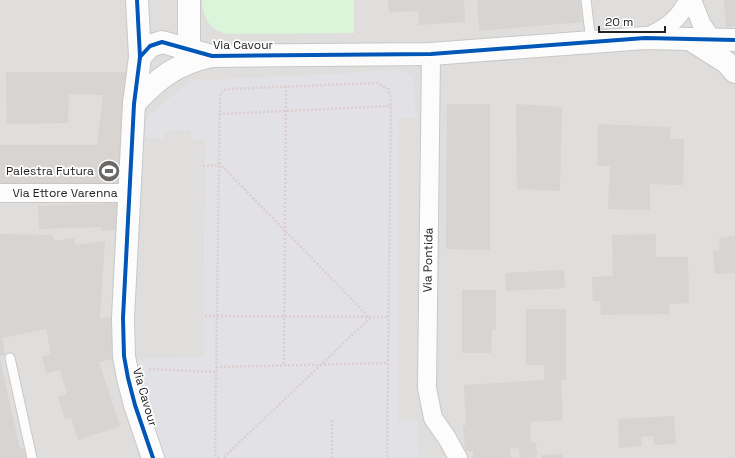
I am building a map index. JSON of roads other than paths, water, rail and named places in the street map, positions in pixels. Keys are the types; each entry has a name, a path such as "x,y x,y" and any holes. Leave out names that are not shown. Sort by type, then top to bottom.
{"street":[{"name":"Via Cavour","path":"137,0 140,57 134,104 123,318 124,356 135,405 153,458"},
{"path":"169,72 149,64 140,57 150,46 162,42 189,56 189,0"},
{"path":"645,38 663,29 676,20 688,0"},
{"path":"692,0 702,25 731,67"},
{"name":"Via Cavour","path":"134,104 158,80 189,56 431,54 645,38 735,40"},
{"path":"690,39 731,67"},
{"name":"Via Pontida","path":"431,54 427,388 433,418 450,442 458,458"},
{"name":"Via Ettore Varenna","path":"0,193 130,193"}],"lane":[{"path":"586,0 591,42"},
{"path":"10,358 32,458"}],"place":[{"name":"Palestra Futura","path":"109,171"}]}
